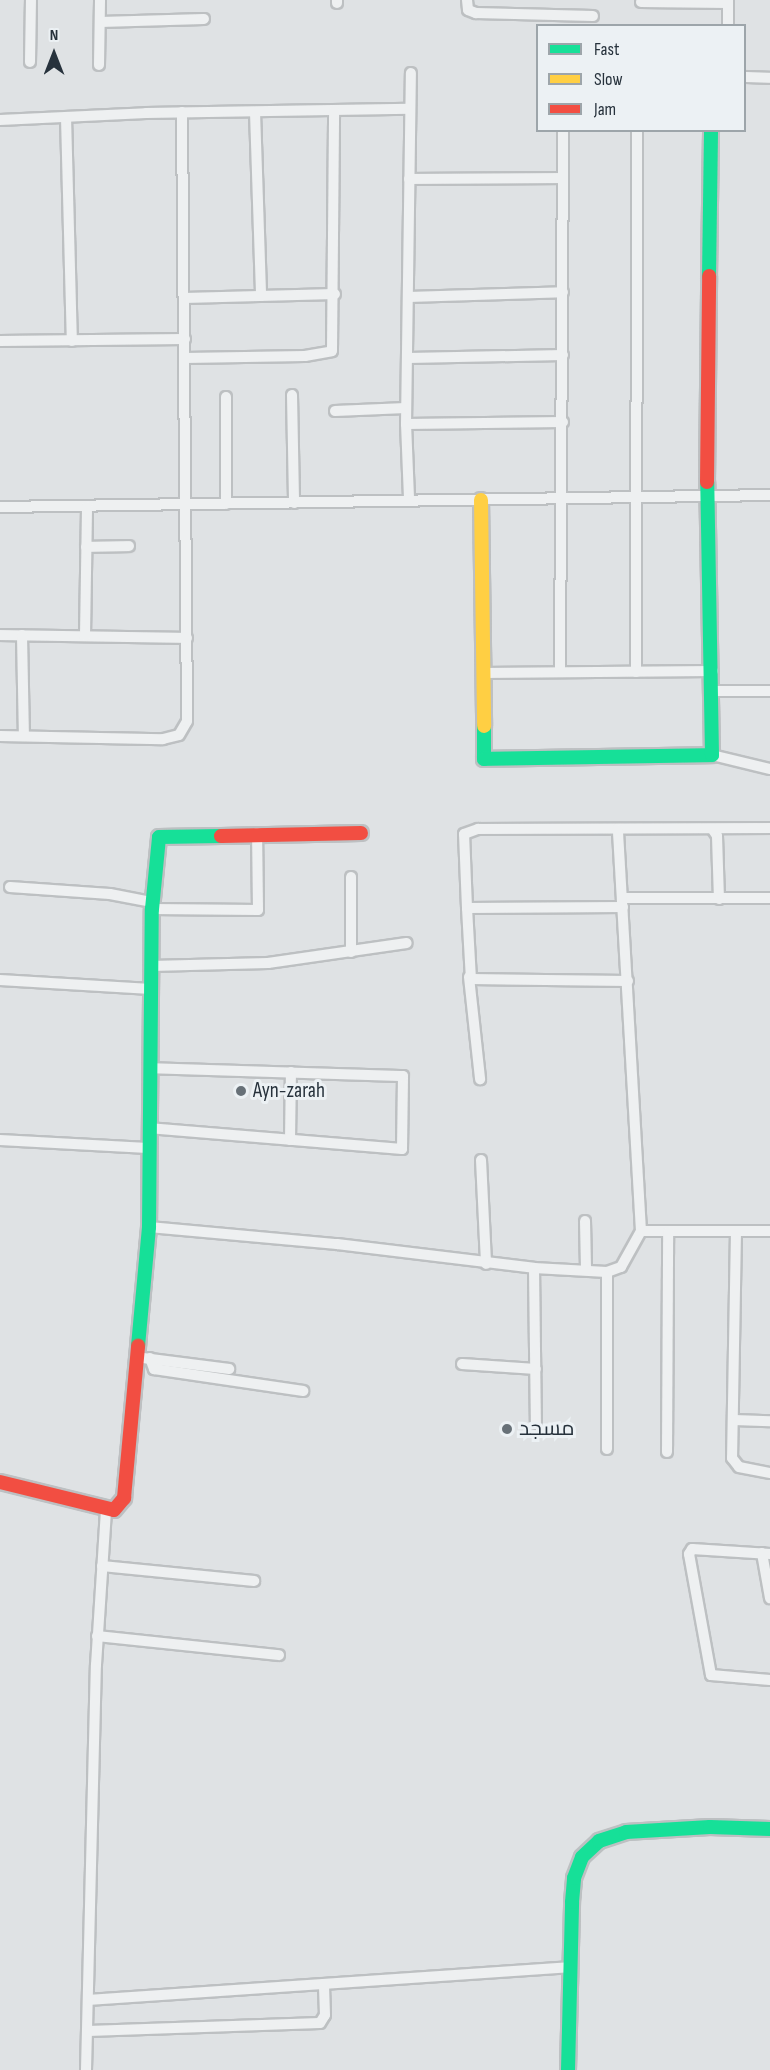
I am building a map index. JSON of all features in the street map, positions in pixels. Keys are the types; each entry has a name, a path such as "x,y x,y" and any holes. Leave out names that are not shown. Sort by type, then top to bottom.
{"street":[{"path":"30,62 31,0"},
{"path":"99,65 100,0"},
{"path":"467,0 468,10 476,13 593,16"},
{"path":"641,2 728,1 728,24"},
{"path":"100,22 204,19"},
{"path":"409,498 406,408 411,73"},
{"path":"746,77 770,78"},
{"path":"0,120 182,112 410,109"},
{"path":"185,358 327,354 335,345 334,110"},
{"path":"255,111 261,296"},
{"path":"0,736 163,739 179,735 187,721 182,112"},
{"path":"66,117 72,341"},
{"path":"560,672 559,498 563,422 563,132"},
{"path":"636,672 637,132"},
{"path":"711,132 707,497 713,671 712,755"},
{"path":"409,179 563,178"},
{"path":"408,297 563,292"},
{"path":"184,298 335,294"},
{"path":"0,341 184,339"},
{"path":"408,358 563,355"},
{"path":"292,395 294,503"},
{"path":"226,397 226,504"},
{"path":"335,411 406,408"},
{"path":"406,424 563,422"},
{"path":"0,507 294,503 409,498 481,500 770,495"},
{"path":"481,500 483,755 487,760 712,755 770,768"},
{"path":"85,636 87,506"},
{"path":"86,547 129,546"},
{"path":"0,635 187,638"},
{"path":"22,635 24,736"},
{"path":"482,673 713,671"},
{"path":"713,691 770,691"},
{"path":"480,1079 469,977 463,838 468,830 770,828"},
{"path":"149,1227 348,1245 534,1269 607,1272 621,1267 641,1231 618,830"},
{"path":"713,830 717,833 719,898"},
{"path":"0,1482 106,1509 118,1509 124,1498 143,1358 149,1227 148,1128 152,905 159,837 257,833 361,833"},
{"path":"10,887 110,894 152,905 258,910 257,833"},
{"path":"351,877 351,952"},
{"path":"467,908 770,898"},
{"path":"151,966 267,963 407,944"},
{"path":"469,977 628,981"},
{"path":"0,980 151,989"},
{"path":"148,1128 402,1149 404,1076 150,1068"},
{"path":"290,1140 291,1072"},
{"path":"0,1140 148,1148"},
{"path":"481,1160 486,1264"},
{"path":"585,1221 586,1270"},
{"path":"641,1231 770,1231"},
{"path":"668,1232 668,1452"},
{"path":"736,1232 733,1463 770,1473"},
{"path":"534,1269 536,1423"},
{"path":"607,1272 607,1449"},
{"path":"143,1358 229,1369"},
{"path":"143,1358 154,1369 303,1392"},
{"path":"462,1364 536,1369"},
{"path":"734,1420 770,1421"},
{"path":"86,2070 98,1636 106,1509"},
{"path":"770,1598 766,1553 692,1549 689,1554 711,1675 770,1680"},
{"path":"102,1566 254,1581"},
{"path":"98,1636 279,1655"},
{"path":"568,2070 574,1878 582,1857 590,1847 626,1832 710,1827 770,1829"},
{"path":"88,2000 571,1967"},
{"path":"88,2031 320,2023 325,2015 324,1984"}],"traffic: fast":[{"path":"709,276 711,132"},
{"path":"484,726 484,759 712,755 707,482"},
{"path":"138,1346 149,1227 152,909 159,837 221,836"},
{"path":"568,2070 572,1902 574,1878 582,1857 599,1841 626,1832 710,1827 770,1829"}],"traffic: slow":[{"path":"481,500 484,726"}],"traffic: jam":[{"path":"707,482 709,276"},
{"path":"221,836 361,833"},
{"path":"0,1482 114,1510 124,1498 138,1346"}],"place":[{"name":"Ayn-zarah","path":"241,1091"},
{"name":"مسجد","path":"507,1429"}]}
